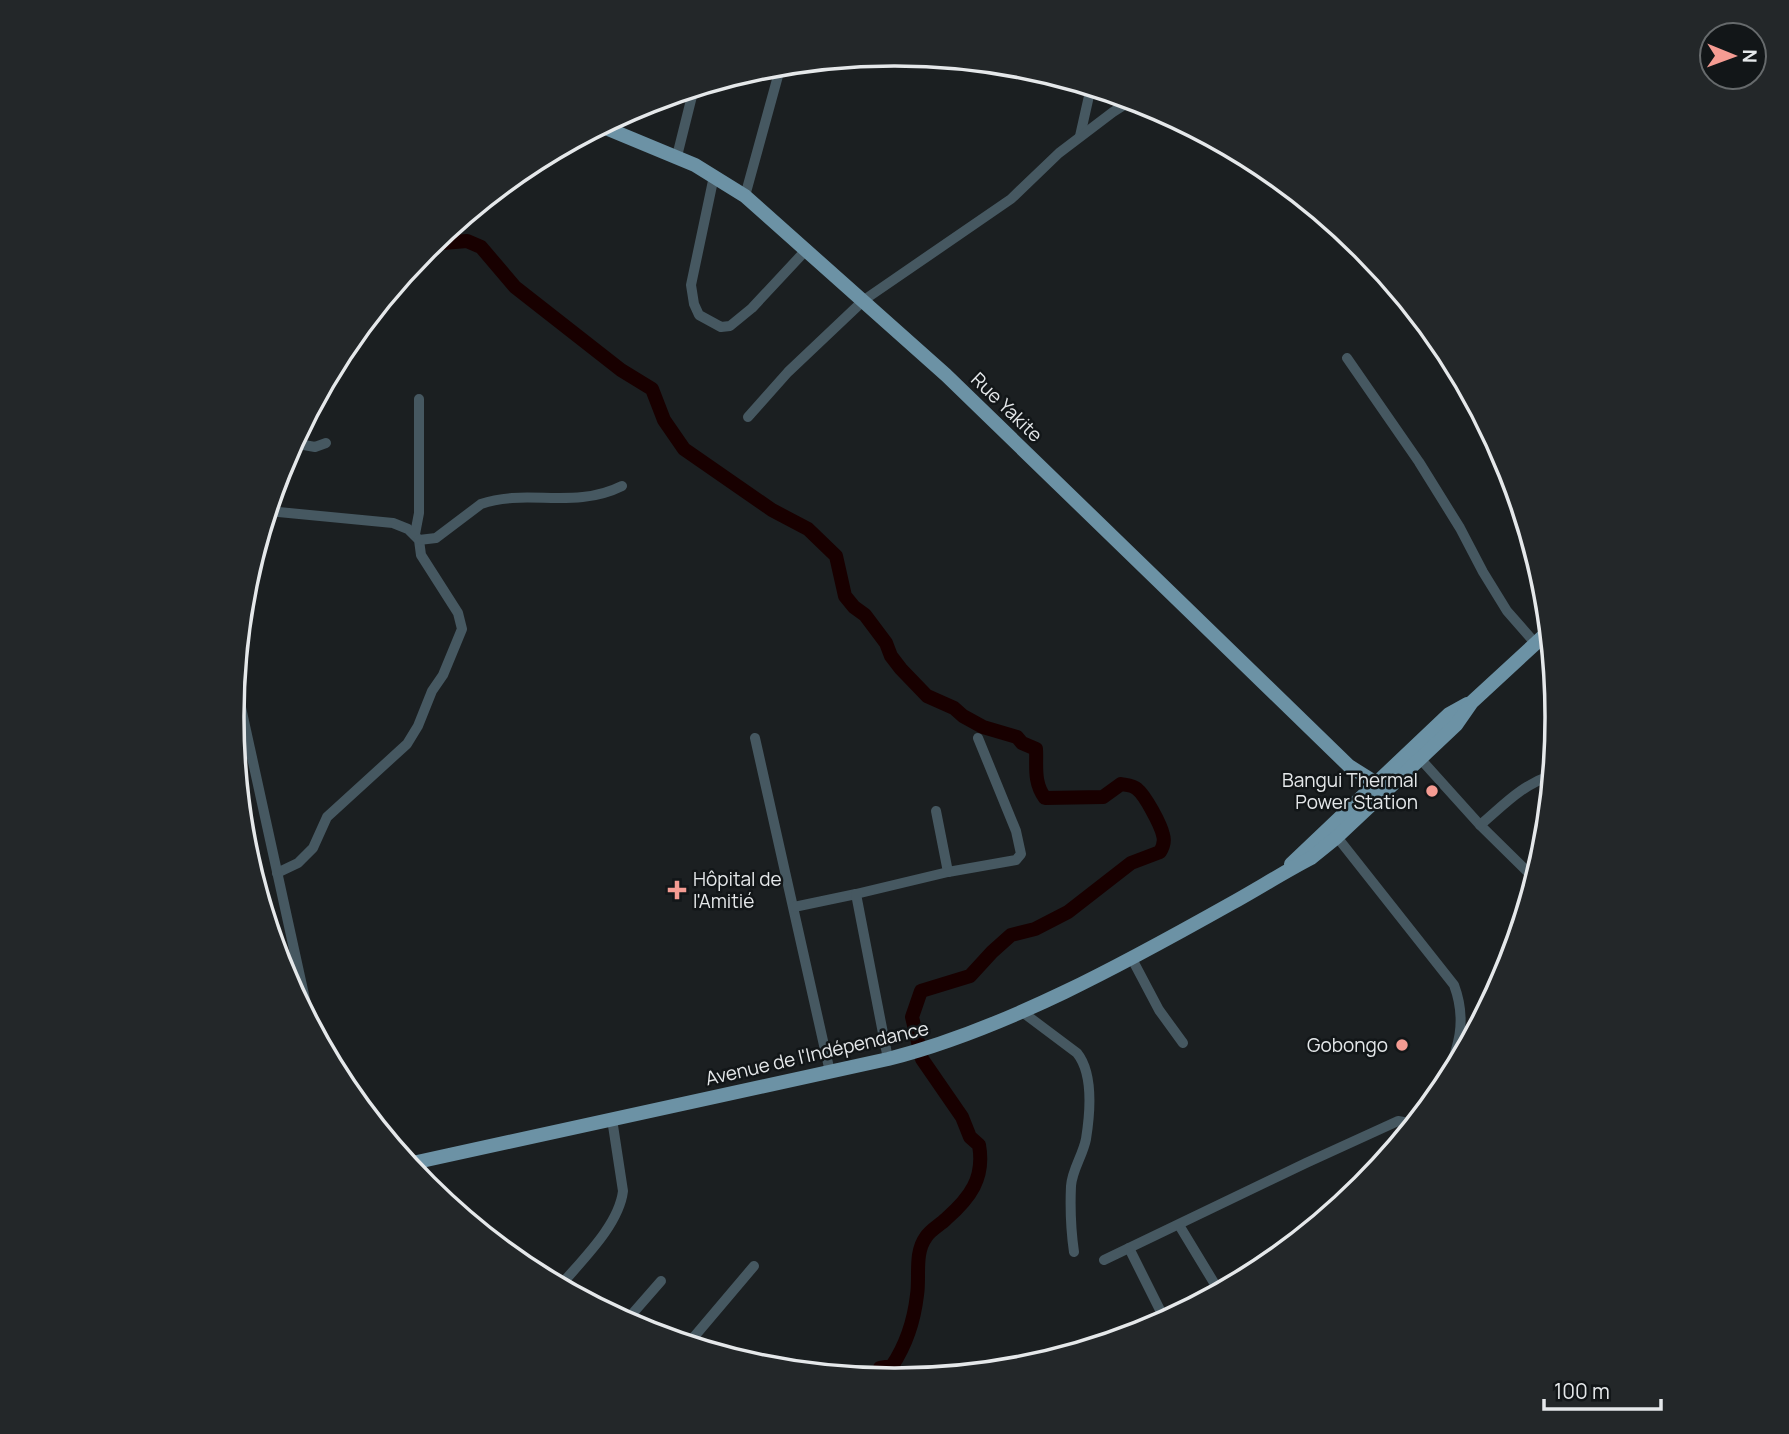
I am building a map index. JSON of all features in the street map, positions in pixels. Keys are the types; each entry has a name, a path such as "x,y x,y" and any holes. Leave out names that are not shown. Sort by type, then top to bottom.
{"main road":[{"name":"Rue Yakite","path":"617,129 714,176 745,196 807,249 946,375 1349,766 1380,788"},
{"name":"Avenue de l'Indépendance","path":"420,1161 888,1059 930,1048 1021,1011 1131,957 1311,858 1338,837 1367,801 1416,754 1448,715 1472,702 1540,639"},
{"name":"Rue Yakite","path":"1349,766 1367,801"},
{"name":"Avenue de l'Indépendance","path":"1285,871 1303,850 1367,801"}],"street":[{"path":"745,196 778,77"},
{"path":"1080,136 1089,97"},
{"path":"677,156 691,99"},
{"path":"748,416 788,372 864,300 1011,199 1080,136 1121,108"},
{"path":"714,176 691,285 699,315 722,327 730,326 752,308 807,249"},
{"path":"1347,358 1419,462 1507,611 1535,643"},
{"path":"277,873 298,863 313,848 327,817 407,744 418,726 432,691 443,675 462,629 461,621 421,555 417,537 419,399"},
{"path":"304,445 315,447 326,443"},
{"path":"278,512 393,523 408,529 417,537 436,538 481,504 488,502 573,499 605,494 622,486"},
{"path":"755,738 830,1072"},
{"path":"794,907 948,872 1016,860 1021,854 1016,831 978,738"},
{"path":"245,744 301,983"},
{"path":"1416,754 1480,825 1526,871"},
{"path":"1480,825 1511,796 1542,779"},
{"path":"936,811 948,872"},
{"path":"1338,837 1454,985 1460,1002 1462,1021 1459,1040"},
{"path":"856,894 888,1059"},
{"path":"1131,957 1159,1010 1182,1043"},
{"path":"1021,1011 1076,1053 1082,1059 1086,1073 1089,1101 1086,1140 1071,1185 1074,1252"},
{"path":"566,1278 593,1247 622,1202 623,1191 612,1119"},
{"path":"1104,1260 1306,1163 1398,1121 1404,1122"},
{"path":"1180,1224 1214,1283"},
{"path":"1129,1248 1160,1310"},
{"path":"695,1336 754,1266"},
{"path":"634,1312 661,1281"}],"waterway":[{"path":"451,242 467,241 481,247 515,287 621,370 652,389 664,420 684,449 772,510 808,529 836,556 845,596 865,615 886,643 891,656 927,696 954,708 983,727 1017,737 1022,743 1036,749 1037,780 1045,798 1103,797 1121,784 1131,786 1144,797 1162,830 1164,842 1160,852 1131,863 1068,912 1035,929 1011,935 970,976 921,991 912,1017 922,1059 962,1117 970,1137 979,1145 980,1168 969,1195 922,1243 916,1305 909,1332 892,1366 883,1367"}],"place":[{"name":"Bangui Thermal Power Station","path":"1432,791"},
{"name":"Hôpital de l'Amitié","path":"677,890"},
{"name":"Gobongo","path":"1402,1045"}]}
